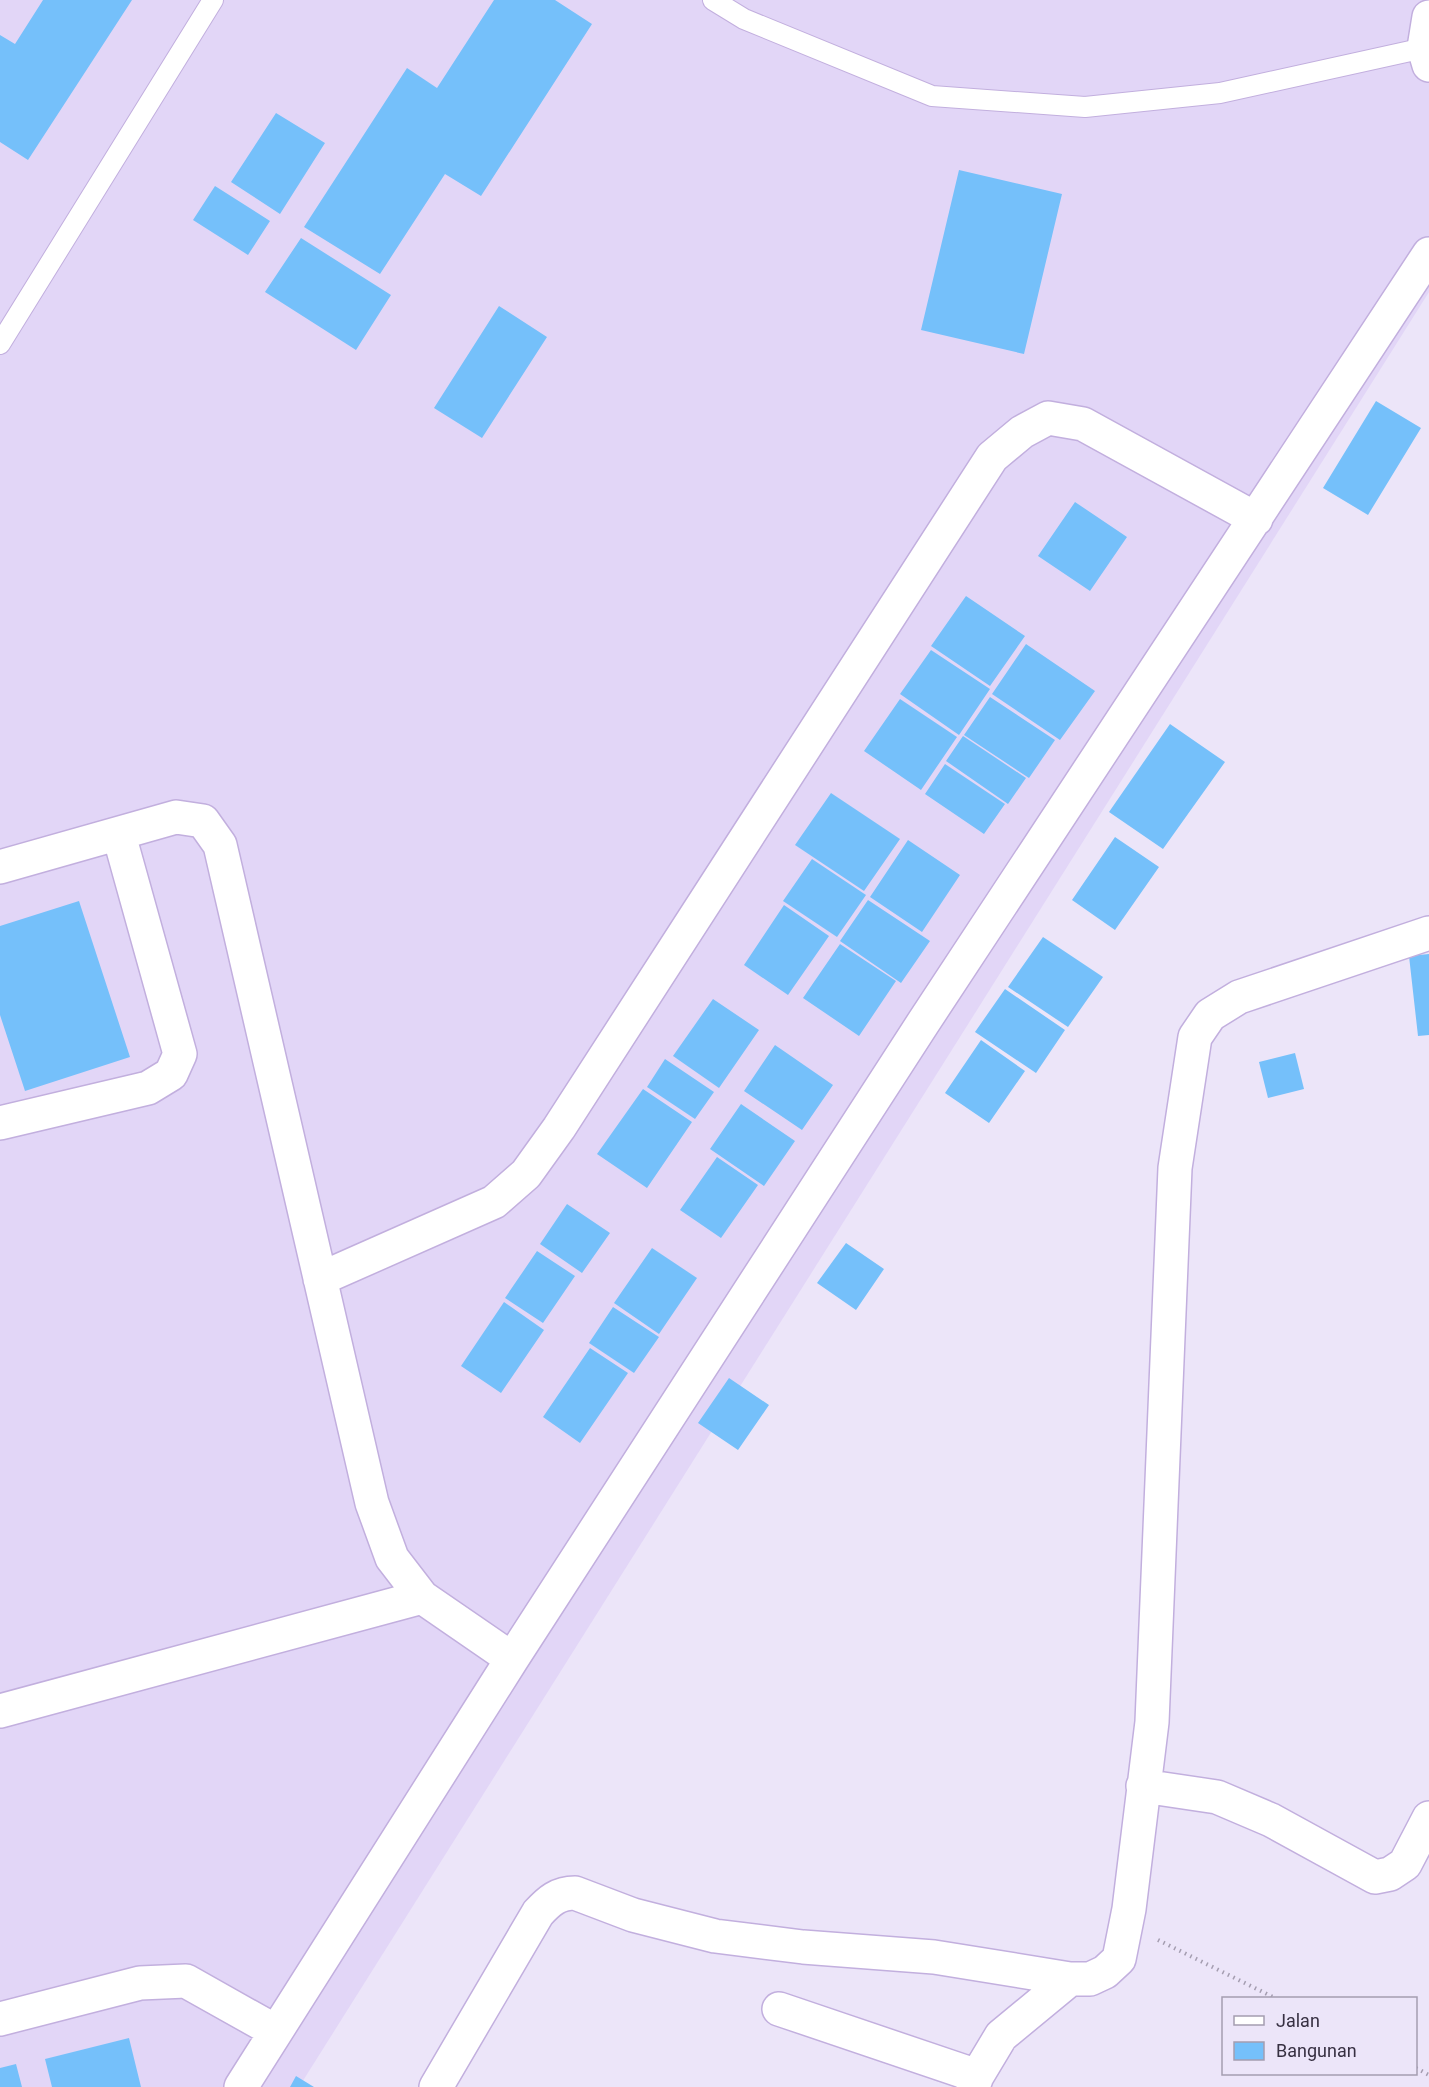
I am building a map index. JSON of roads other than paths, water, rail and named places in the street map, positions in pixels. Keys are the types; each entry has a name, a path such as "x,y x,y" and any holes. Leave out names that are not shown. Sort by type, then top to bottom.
{"street":[{"path":"241,2087 512,1659 923,1023 1429,254"},
{"path":"320,1280 494,1202 526,1174 560,1128 992,457 1022,432 1048,418 1083,424 1256,519"},
{"path":"0,867 120,835 176,817 203,822 220,845 372,1503 393,1558 422,1597 512,1659"},
{"path":"0,1123 148,1088 171,1074 180,1054 120,835"},
{"path":"436,2087 538,1913 550,1900 566,1893 575,1893 633,1915 715,1936 803,1947 934,1957 1070,1978 1090,1979 1105,1972 1119,1959 1152,1722 1175,1168 1195,1036 1210,1015 1239,997 1429,933"},
{"path":"0,1711 422,1597"},
{"path":"1143,1786 1217,1797 1271,1820 1375,1877 1390,1874 1405,1864 1429,1818"},
{"path":"779,2009 975,2081 1000,2036 1070,1978"},
{"path":"0,2019 140,1983 186,1981 275,2031"}],"lane":[{"path":"0,344 213,0"},
{"path":"713,0 744,19 932,96 1085,107 1220,93 1428,44"}]}
